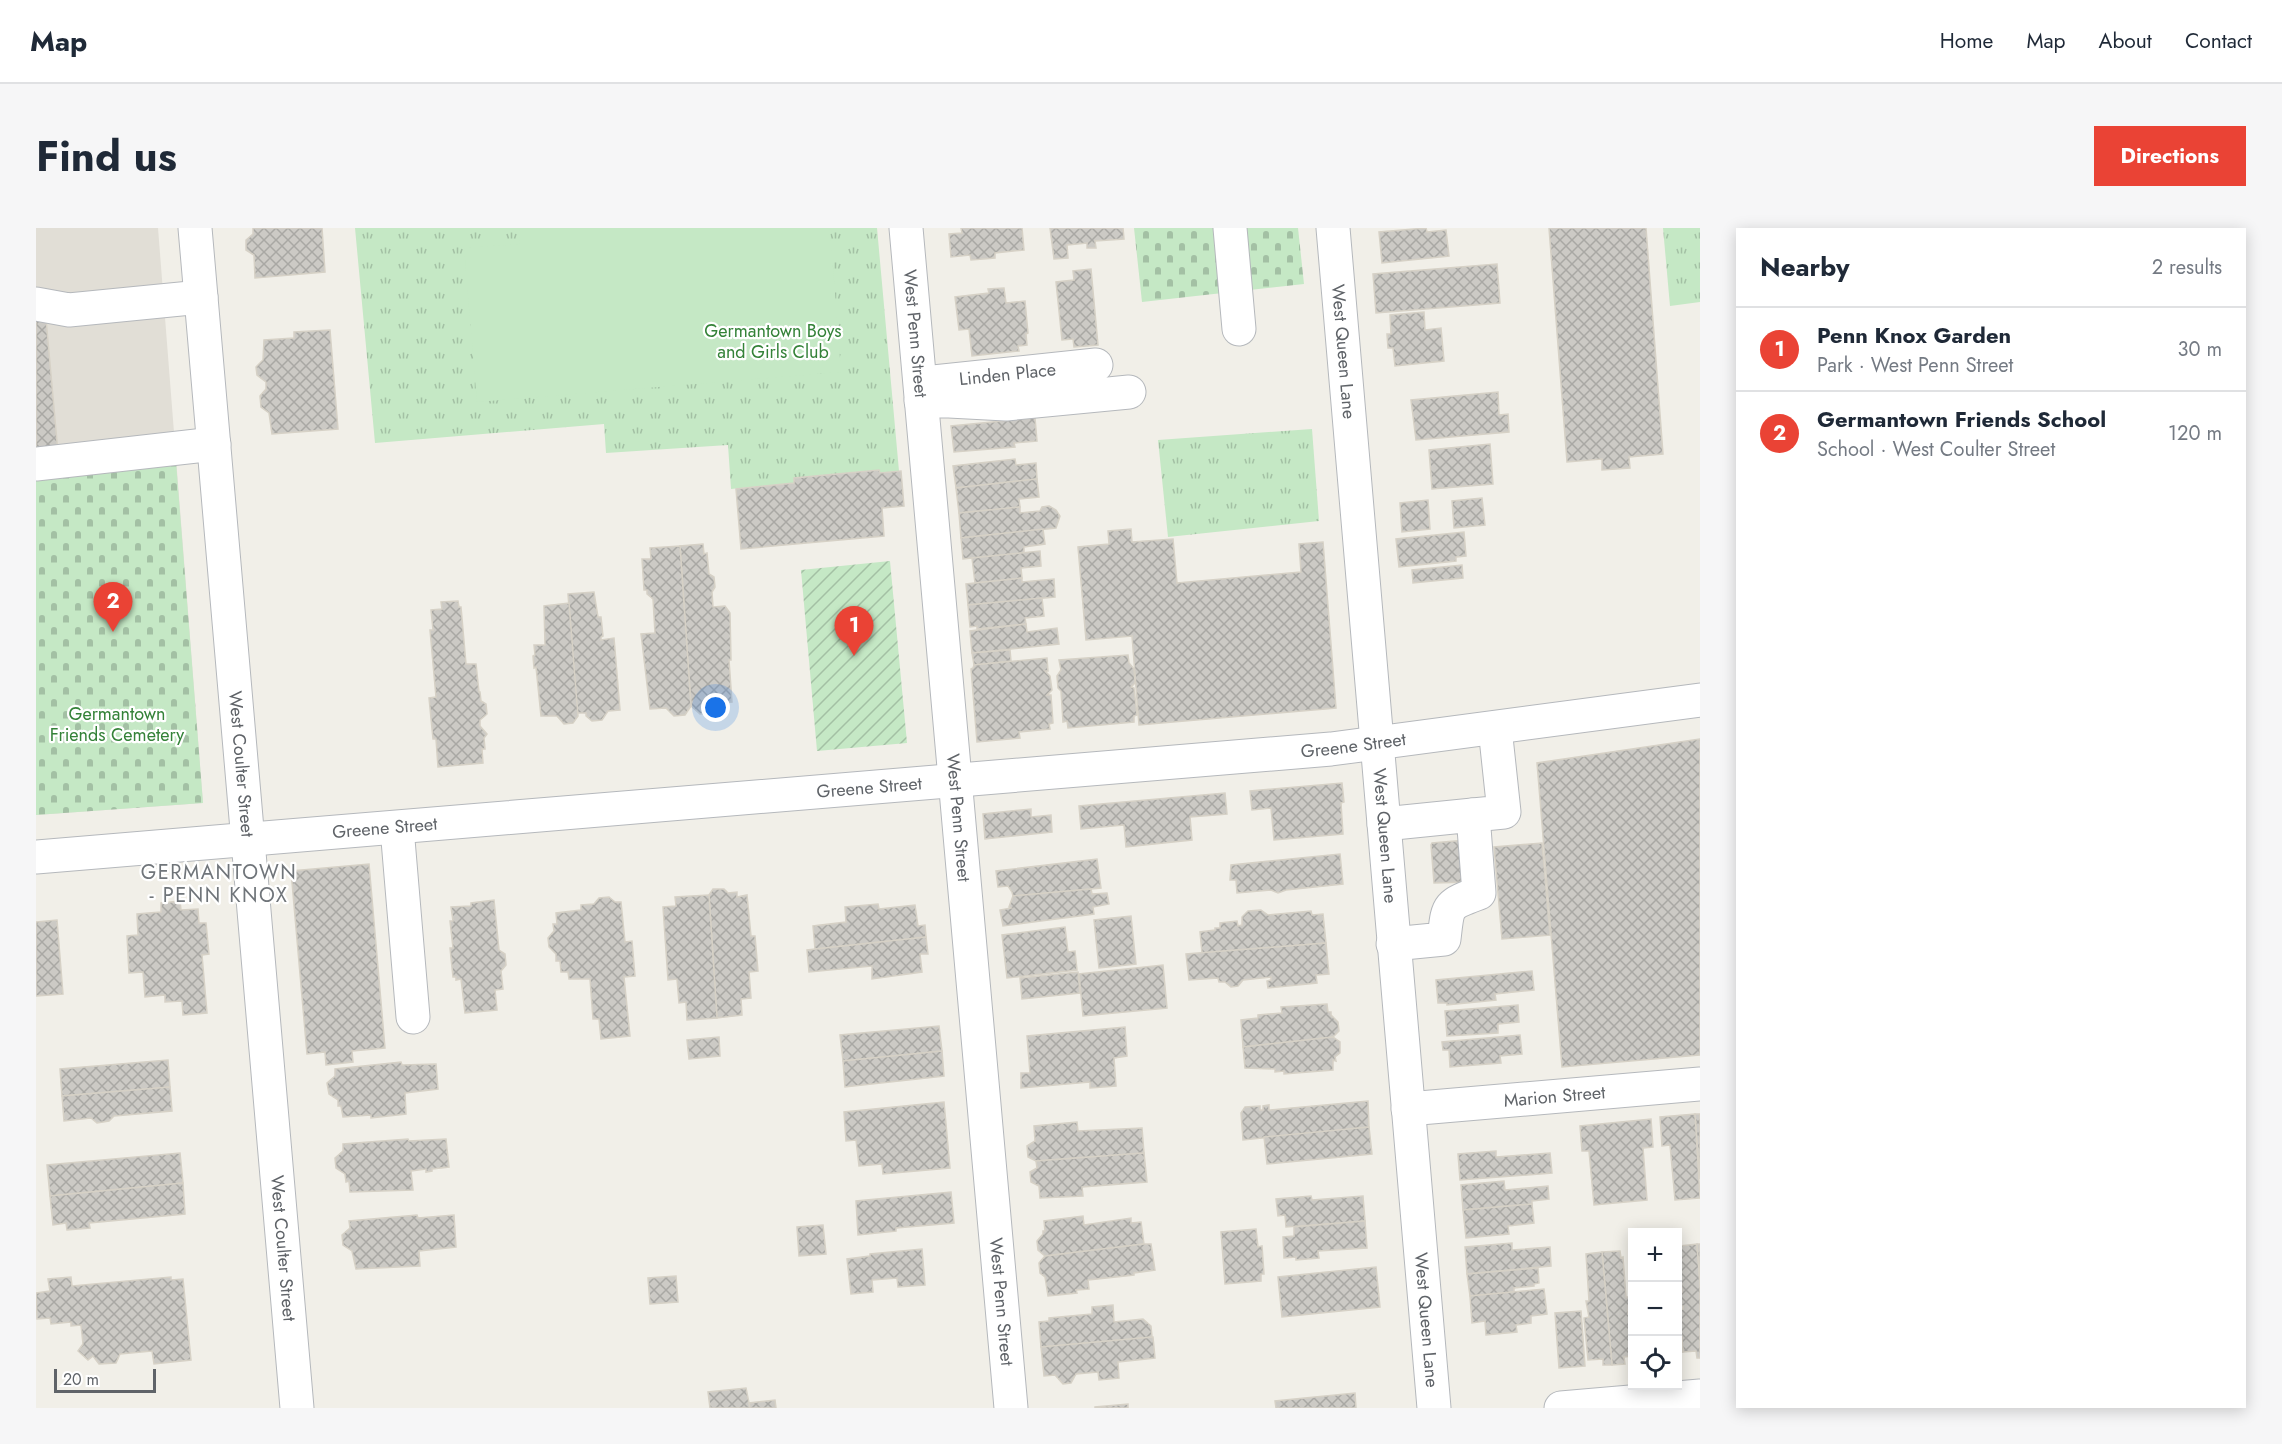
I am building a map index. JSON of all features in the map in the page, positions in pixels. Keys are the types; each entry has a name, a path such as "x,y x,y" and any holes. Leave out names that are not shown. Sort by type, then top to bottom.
{"street":[{"name":"West Coulter Street","path":"195,228 297,1408"},
{"name":"West Penn Street","path":"906,228 1011,1408"},
{"path":"1230,228 1239,329"},
{"name":"West Queen Lane","path":"1333,228 1434,1408"},
{"path":"36,304 69,310 201,297"},
{"name":"Linden Place","path":"920,392 1096,365"},
{"path":"920,392 949,400 1006,404 1129,392"},
{"path":"36,464 214,444"},
{"name":"Greene Street","path":"36,857 1377,744 1700,700"},
{"path":"1384,824 1504,812 1495,728"},
{"path":"1394,944 1444,939 1448,909 1456,901 1479,893 1473,815"},
{"path":"397,828 413,1017"},
{"name":"Marion Street","path":"1407,1109 1700,1084"},
{"path":"1561,1408 1700,1396"}],"shaded area":[{"name":"Germantown Friends Cemetery","path":"36,228 158,228 203,803 36,815"}],"green space":[{"name":"Germantown Boys and Girls Club","path":"355,228 877,228 899,471 880,473 879,470 794,478 794,483 731,489 728,445 606,453 604,424 375,443"},
{"path":"519,228 830,228 841,372 477,402 464,248 520,244"},
{"path":"1134,228 1298,228 1304,284 1142,302"},
{"path":"1663,228 1700,228 1700,302 1670,306"},
{"path":"1312,429 1319,521 1168,537 1158,440"},
{"name":"Germantown Friends Cemetery","path":"176,462 203,803 36,815 36,474"},
{"path":"890,561 907,743 817,751 801,570"}],"building":[{"path":"253,228 322,228 325,272 255,278 254,255 246,250 246,240 253,234"},
{"path":"961,228 1022,228 1024,250 995,253 995,258 971,260 970,255 951,257 949,234 962,233"},
{"path":"1050,228 1123,228 1124,239 1095,241 1096,248 1087,248 1087,243 1067,245 1068,258 1054,259"},
{"path":"1426,228 1427,232 1446,230 1449,256 1382,263 1379,232"},
{"path":"1549,228 1646,228 1663,454 1629,457 1630,468 1602,470 1602,459 1567,462"},
{"path":"1497,264 1500,303 1376,313 1373,274"},
{"path":"1091,269 1098,345 1074,347 1073,339 1062,340 1056,282 1074,280 1073,271"},
{"path":"1004,288 1006,303 1025,301 1027,345 1018,346 1019,351 972,356 969,329 959,330 955,297 989,293 988,289"},
{"path":"1424,312 1425,330 1441,328 1444,361 1395,366 1393,348 1388,348 1387,334 1391,334 1390,315"},
{"path":"46,319 58,453 36,455 36,320"},
{"path":"330,330 338,429 272,434 269,413 261,407 260,396 266,389 266,382 257,375 256,367 263,360 264,340 294,338 294,332"},
{"path":"1498,392 1499,415 1508,414 1509,432 1416,440 1411,400"},
{"path":"1035,418 1037,441 1014,443 1015,447 954,452 951,426"},
{"path":"1490,444 1493,484 1432,489 1429,450"},
{"path":"1015,459 1016,465 1036,463 1037,479 956,488 953,466"},
{"path":"879,470 880,473 901,471 904,506 882,508 884,536 741,549 736,489 794,483 794,478"},
{"path":"1037,479 1039,497 1019,499 1020,507 959,513 956,488"},
{"path":"1482,498 1485,525 1454,528 1452,501"},
{"path":"1428,500 1430,529 1402,532 1400,503"},
{"path":"1049,506 1060,516 1056,528 961,538 959,513 1020,507 1020,513 1040,511 1042,507"},
{"path":"1043,529 1045,544 1024,547 1024,553 963,559 961,538"},
{"path":"1131,529 1132,542 1173,539 1177,583 1301,572 1299,544 1323,542 1336,708 1139,725 1132,636 1086,640 1078,547 1109,544 1108,531"},
{"path":"1464,532 1466,556 1456,557 1456,561 1399,567 1396,539"},
{"path":"703,544 704,554 707,553 709,574 714,577 713,607 725,606 730,613 731,660 729,660 732,702 721,703 710,713 700,714 691,706 680,546"},
{"path":"680,546 691,706 685,715 674,716 666,708 650,709 641,634 655,633 653,599 647,594 647,590 644,590 642,559 651,559 650,548"},
{"path":"1040,551 1041,566 1021,568 1022,578 975,583 972,558"},
{"path":"1462,565 1463,578 1413,583 1412,570"},
{"path":"1022,578 1022,582 1054,579 1055,597 968,605 966,584"},
{"path":"594,592 598,617 601,617 603,636 601,640 614,638 620,710 608,711 602,720 592,721 586,713 577,713 568,594"},
{"path":"1042,598 1044,616 1025,618 1026,624 977,629 977,626 970,627 968,605"},
{"path":"458,601 461,607 466,664 476,664 479,692 481,701 486,704 487,714 480,720 480,726 487,734 484,738 485,749 482,749 483,763 438,767 429,698 436,697 430,630 433,630 431,610 442,609 441,602"},
{"path":"569,603 578,716 573,723 564,724 557,716 541,716 533,656 535,655 534,645 545,645 544,606"},
{"path":"1026,624 1027,632 1057,628 1059,644 972,653 970,631"},
{"path":"1010,650 1011,661 974,665 972,653"},
{"path":"1128,655 1129,663 1134,669 1135,683 1131,687 1134,688 1137,715 1134,716 1134,722 1068,728 1067,721 1063,722 1061,691 1058,688 1057,676 1061,670 1059,660"},
{"path":"1047,658 1048,671 1045,671 1050,676 1052,690 1047,695 1051,695 1053,723 1049,724 1050,729 1019,732 1020,738 977,742 971,669 974,665"},
{"path":"1700,739 1700,1055 1562,1067 1537,763"},
{"path":"1342,783 1343,834 1274,840 1271,808 1252,810 1250,791"},
{"path":"1225,793 1227,814 1190,817 1192,840 1126,847 1124,825 1081,829 1079,806"},
{"path":"1031,809 1031,817 1051,815 1052,832 985,839 983,814"},
{"path":"1466,840 1471,882 1434,883 1432,843"},
{"path":"1542,843 1550,935 1502,939 1494,847"},
{"path":"1340,854 1343,884 1286,890 1278,893 1271,890 1237,893 1236,880 1230,880 1231,865"},
{"path":"1097,859 1101,888 1013,896 1008,886 998,887 996,871"},
{"path":"369,864 385,1048 352,1051 353,1062 326,1065 325,1052 307,1054 291,871"},
{"path":"713,889 724,889 728,893 737,892 737,897 747,895 751,936 755,936 758,971 749,972 751,998 741,999 742,1015 717,1018 709,895"},
{"path":"1091,889 1092,894 1107,893 1109,904 1093,907 1094,914 1003,926 1000,910 1011,908 1009,907 1013,896"},
{"path":"709,895 717,1018 687,1020 686,1002 679,1003 677,979 668,980 663,907 676,906 675,897"},
{"path":"609,897 615,902 621,902 625,942 632,941 635,976 624,977 630,1036 601,1039 599,1019 593,1019 590,979 569,979 568,972 561,972 560,961 556,961 556,954 549,947 548,938 554,931 553,924 557,924 556,913 581,910 581,905 594,904 599,898"},
{"path":"494,900 499,950 505,954 506,965 501,971 503,989 495,990 497,1010 465,1013 461,979 456,980 456,977 453,977 450,948 453,948 451,907 471,906 471,903"},
{"path":"180,901 181,910 198,909 199,923 206,923 209,954 202,955 207,1013 183,1015 182,1001 165,1002 165,995 145,997 143,972 129,973 127,936 138,935 137,914 161,912 161,903"},
{"path":"878,904 879,909 915,905 918,926 925,925 926,937 815,949 813,926 846,922 845,907"},
{"path":"1261,910 1268,915 1311,911 1312,915 1323,914 1326,943 1202,953 1200,932 1220,928 1220,923 1237,921 1238,926 1242,925 1242,917 1248,911"},
{"path":"1131,916 1136,964 1099,968 1094,920"},
{"path":"57,920 63,994 36,996 36,922"},
{"path":"1065,927 1068,952 1075,951 1077,970 1007,978 1002,935"},
{"path":"926,937 928,954 920,954 922,972 872,979 872,966 809,972 807,950"},
{"path":"1326,943 1329,974 1316,975 1317,983 1268,988 1267,981 1271,980 1271,977 1243,980 1238,986 1231,987 1225,982 1219,982 1218,978 1189,980 1186,954"},
{"path":"1163,965 1167,1008 1083,1016 1079,974"},
{"path":"1532,971 1534,990 1495,994 1496,1000 1447,1005 1447,1003 1438,1003 1436,980"},
{"path":"1078,972 1080,993 1022,999 1020,978"},
{"path":"1327,1004 1328,1012 1331,1012 1338,1022 1339,1031 1333,1037 1243,1047 1241,1020 1258,1018 1258,1015 1282,1013 1281,1007"},
{"path":"1518,1005 1519,1022 1498,1024 1498,1033 1447,1036 1445,1011"},
{"path":"939,1026 942,1051 843,1061 840,1035"},
{"path":"1125,1027 1127,1056 1114,1058 1116,1086 1090,1088 1090,1082 1021,1088 1021,1073 1030,1073 1027,1036"},
{"path":"1520,1035 1522,1054 1500,1056 1501,1063 1450,1067 1449,1050 1443,1050 1442,1042"},
{"path":"719,1037 720,1056 689,1059 687,1040"},
{"path":"1333,1037 1340,1042 1340,1053 1335,1057 1336,1061 1333,1060 1333,1070 1284,1074 1284,1071 1275,1072 1275,1069 1245,1068 1243,1047"},
{"path":"942,1051 944,1076 845,1087 843,1061"},
{"path":"168,1060 170,1087 62,1096 60,1069"},
{"path":"401,1062 402,1065 436,1064 438,1089 405,1093 406,1114 371,1118 371,1115 343,1117 338,1100 329,1094 327,1083 335,1076 335,1069"},
{"path":"170,1087 172,1111 114,1116 109,1121 97,1123 91,1118 64,1121 62,1096"},
{"path":"1368,1101 1369,1127 1243,1140 1241,1113 1245,1107 1260,1106 1260,1110 1263,1110 1263,1106 1269,1105 1269,1110"},
{"path":"944,1102 950,1168 883,1174 882,1164 859,1166 856,1140 846,1141 844,1112"},
{"path":"1695,1114 1700,1114 1700,1179"},
{"path":"1695,1114 1700,1198 1675,1200 1670,1145 1662,1146 1660,1117"},
{"path":"1651,1119 1653,1147 1643,1148 1647,1200 1594,1205 1589,1151 1582,1151 1580,1126"},
{"path":"1077,1122 1078,1131 1142,1128 1144,1153 1036,1161 1028,1157 1027,1146 1035,1141 1034,1126"},
{"path":"1369,1127 1372,1154 1267,1164 1264,1137"},
{"path":"408,1139 409,1141 446,1139 449,1167 426,1172 426,1169 411,1171 413,1190 350,1192 349,1181 346,1182 345,1174 336,1168 335,1158 343,1151 343,1144"},
{"path":"1496,1151 1496,1157 1550,1153 1552,1173 1460,1180 1458,1154"},
{"path":"180,1153 183,1183 50,1196 47,1165"},
{"path":"1144,1153 1147,1182 1082,1187 1083,1196 1040,1198 1039,1186 1031,1182 1030,1172 1037,1168 1036,1161"},
{"path":"1504,1181 1505,1190 1548,1186 1549,1199 1532,1201 1532,1204 1463,1210 1461,1185"},
{"path":"183,1183 185,1214 89,1223 90,1228 67,1230 66,1223 53,1225 50,1196"},
{"path":"951,1192 954,1223 896,1228 896,1231 858,1235 856,1201"},
{"path":"1311,1196 1312,1200 1363,1196 1365,1221 1286,1227 1285,1215 1278,1216 1276,1199"},
{"path":"1532,1204 1534,1223 1508,1226 1509,1234 1466,1238 1463,1210"},
{"path":"417,1215 418,1218 454,1215 456,1247 419,1251 420,1266 356,1269 352,1251 343,1245 342,1235 350,1228 349,1221"},
{"path":"1083,1216 1084,1225 1131,1218 1131,1223 1141,1222 1144,1244 1045,1256 1038,1250 1037,1241 1045,1231 1044,1221"},
{"path":"1365,1221 1367,1248 1318,1251 1319,1258 1296,1260 1296,1257 1284,1258 1283,1237 1294,1236 1294,1227"},
{"path":"823,1225 826,1254 799,1256 797,1227"},
{"path":"1256,1229 1258,1247 1262,1246 1264,1274 1261,1274 1261,1281 1225,1284 1221,1232"},
{"path":"1512,1243 1512,1250 1550,1247 1551,1266 1467,1274 1465,1247"},
{"path":"1151,1244 1155,1270 1134,1273 1134,1275 1088,1280 1089,1289 1076,1290 1077,1293 1048,1296 1045,1277 1040,1273 1039,1263 1045,1256"},
{"path":"1697,1244 1700,1284 1700,1358 1697,1358 1696,1351 1683,1352 1682,1246"},
{"path":"1697,1244 1700,1244 1700,1284"},
{"path":"922,1249 925,1285 898,1287 897,1278 872,1280 873,1292 851,1294 847,1259 870,1256 870,1254"},
{"path":"1620,1251 1621,1258 1623,1257 1626,1297 1628,1297 1628,1356 1624,1357 1625,1364 1612,1365 1602,1252"},
{"path":"1602,1252 1612,1365 1603,1365 1603,1359 1588,1360 1584,1318 1589,1317 1586,1301 1589,1301 1586,1254"},
{"path":"1376,1267 1380,1307 1282,1317 1278,1277"},
{"path":"1538,1268 1539,1283 1534,1286 1514,1288 1514,1292 1470,1296 1467,1274"},
{"path":"676,1276 678,1302 650,1304 648,1278"},
{"path":"71,1277 72,1286 171,1277 171,1280 183,1279 191,1360 154,1364 152,1351 120,1354 116,1363 99,1364 93,1356 88,1360 78,1351 83,1344 81,1325 71,1326 71,1322 51,1324 50,1318 37,1319 36,1293 50,1291 48,1279"},
{"path":"1544,1289 1547,1314 1531,1316 1531,1323 1516,1325 1517,1332 1486,1335 1485,1321 1472,1323 1470,1296"},
{"path":"1113,1305 1114,1322 1143,1319 1151,1326 1152,1337 1041,1347 1039,1322 1049,1321 1049,1318 1092,1314 1092,1307"},
{"path":"1581,1311 1585,1366 1559,1368 1555,1313"},
{"path":"1153,1337 1155,1358 1118,1362 1119,1378 1099,1380 1098,1372 1076,1374 1071,1383 1063,1384 1055,1375 1044,1376 1041,1347"},
{"path":"746,1388 750,1408 710,1408 708,1392"},
{"path":"1355,1393 1356,1408 1276,1408 1275,1401"},
{"path":"775,1400 776,1408 750,1408 749,1403"},
{"path":"1128,1404 1128,1408 1095,1408 1095,1407"}],"place":[{"name":"Germantown Friends School","path":"113,632"},
{"name":"Penn Knox Garden","path":"854,656"}],"district":[{"name":"GERMANTOWN - PENN KNOX","path":"219,884"}]}
